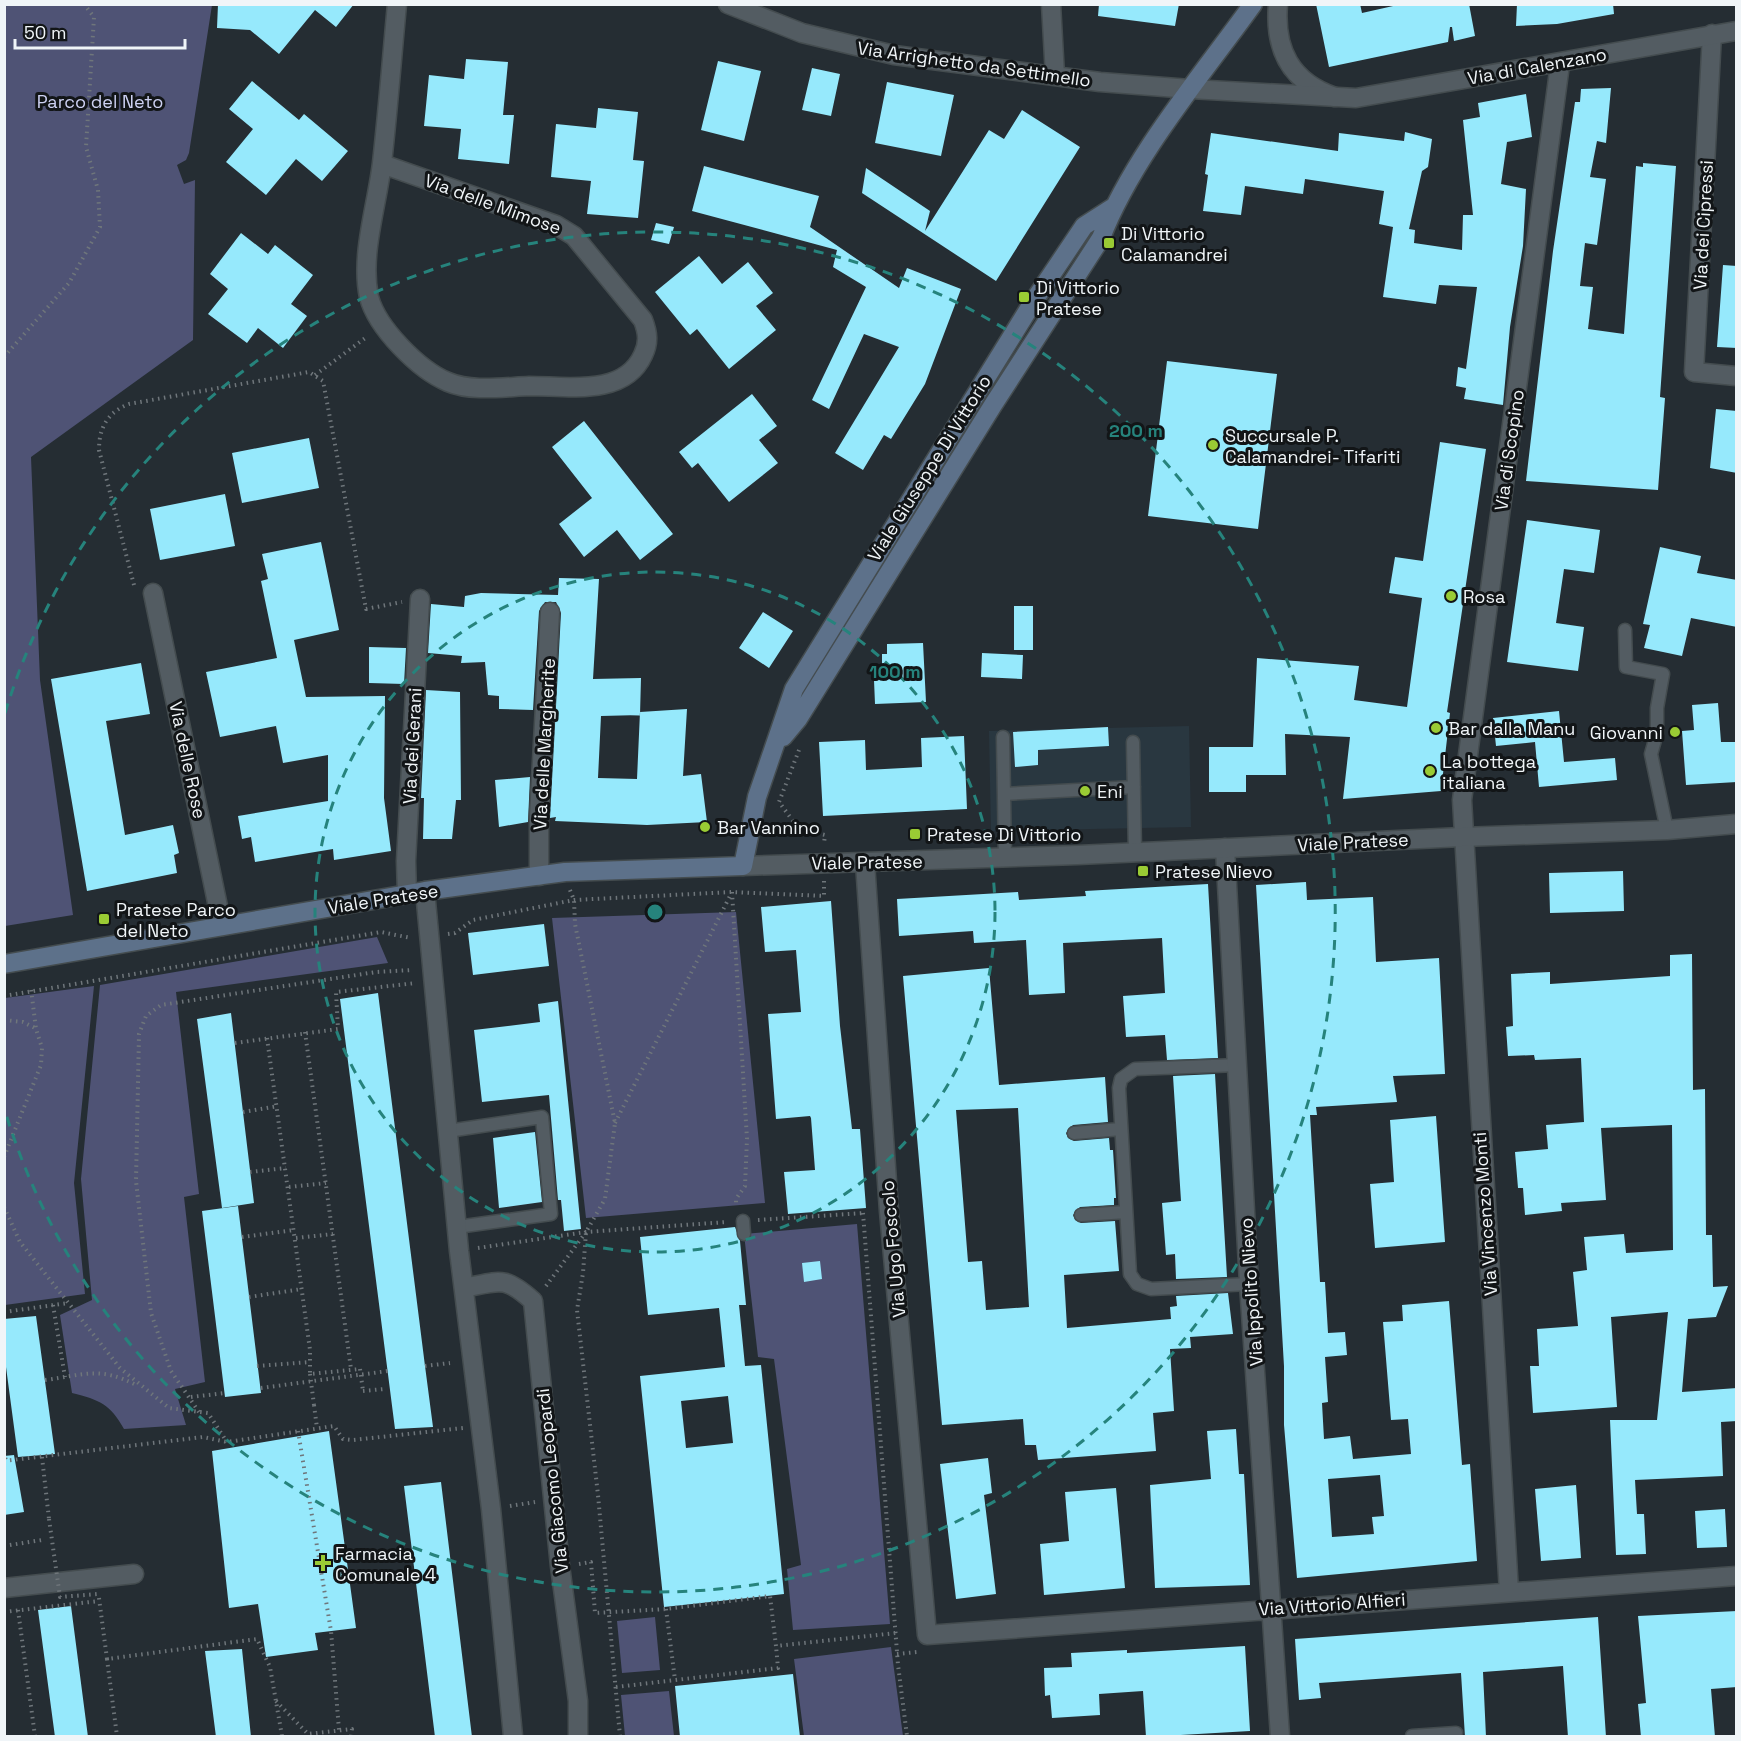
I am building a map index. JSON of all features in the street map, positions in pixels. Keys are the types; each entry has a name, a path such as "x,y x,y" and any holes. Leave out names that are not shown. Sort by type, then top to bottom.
{"main road":[{"name":"Viale Giuseppe Di Vittorio","path":"743,866 757,797 774,747 798,719 999,396 1101,238 1112,208 1190,89 1252,4"},
{"name":"Viale Pratese","path":"4,964 416,893 565,872 743,866"}],"street":[{"name":"Via delle Mimose","path":"382,164 564,229 574,236 643,320 648,337 640,363 627,376 606,386 472,387 449,383 430,372 383,325 370,299 367,268 382,164 397,4"},
{"name":"Via Arrighetto da Settimello","path":"728,4 802,33 853,47 1055,76 1190,89"},
{"path":"1051,4 1055,76"},
{"name":"Via di Calenzano","path":"1278,4 1276,26 1285,58 1310,85 1337,98"},
{"name":"Via di Calenzano","path":"1190,89 1356,98 1560,64 1737,31"},
{"name":"Via dei Cipressi","path":"1712,34 1694,372 1737,376"},
{"name":"Via di Scopino","path":"1462,837 1462,800 1560,64"},
{"name":"Via delle Rose","path":"153,593 222,926"},
{"name":"Via dei Gerani","path":"416,893 420,598"},
{"name":"Via delle Margherite","path":"539,876 539,805 550,612"},
{"name":"Viale Pratese","path":"743,866 1005,858 1667,830 1737,824"},
{"name":"Via Vincenzo Monti","path":"1462,837 1509,1592"},
{"name":"Via Ippolito Nievo","path":"1225,848 1250,1284 1280,1737"},
{"name":"Via Ugo Foscolo","path":"865,863 889,1211 927,1635"},
{"path":"416,893 432,968 459,1251 491,1509 513,1737"},
{"path":"464,1288 503,1280 519,1288 533,1301"},
{"name":"Via Giacomo Leopardi","path":"533,1301 560,1566 578,1701 578,1737"},
{"path":"4,1588 134,1574"},
{"name":"Via Vittorio Alfieri","path":"927,1635 1272,1608 1737,1576"}],"lane":[{"path":"1625,630 1626,668 1663,674 1657,708 1657,733 1651,754 1667,830"},
{"path":"1003,737 1005,858"},
{"path":"1133,742 1135,852"},
{"path":"1004,794 1134,787"},
{"path":"1238,1065 1142,1068 1126,1074 1121,1079 1119,1088 1121,1129 1130,1274 1137,1284 1151,1289 1250,1284"},
{"path":"448,1131 542,1117 551,1215 457,1227"},
{"path":"1074,1133 1121,1129"},
{"path":"1081,1215 1126,1212"},
{"path":"1412,1737 1456,1733"}],"path":[{"path":"4,357 69,283 100,227 98,190 86,147 94,17 84,4"},
{"path":"315,375 383,325"},
{"path":"153,593 134,586 99,450 99,435 106,421 116,409 129,404 297,373 315,375 322,381 366,609 420,598"},
{"path":"800,748 778,802 799,829 825,835"},
{"path":"565,872 574,900 574,924 615,1123"},
{"path":"533,1301 586,1232 604,1198 615,1123 732,892"},
{"path":"732,892 747,1139 746,1186 736,1199 740,1226"},
{"path":"455,933 473,920 574,900 732,892 824,896"},
{"path":"4,996 31,989 381,932 398,934 406,939"},
{"path":"200,1412 171,1371 151,1313 141,1246 136,1170 139,1034 146,1016 161,1005 376,972 432,968"},
{"path":"235,1043 338,1029 336,992 417,983"},
{"path":"4,1157 41,1065 42,1048 36,1029 31,989"},
{"path":"4,1020 23,1022 36,1029"},
{"path":"305,1032 351,1368"},
{"path":"267,1038 296,1238 317,1428"},
{"path":"243,1112 278,1106"},
{"path":"250,1172 286,1168"},
{"path":"289,1187 326,1184"},
{"path":"4,1207 20,1242 120,1368 169,1408 208,1413 227,1442"},
{"path":"459,1251 586,1232 740,1226 889,1211"},
{"path":"863,1213 896,1633 907,1737"},
{"path":"242,1237 294,1230"},
{"path":"586,1232 584,1273 577,1310 620,1737"},
{"path":"296,1238 333,1234"},
{"path":"249,1297 302,1289"},
{"path":"4,1311 69,1303"},
{"path":"52,1305 65,1377"},
{"path":"257,1366 310,1362"},
{"path":"425,1366 450,1363"},
{"path":"310,1374 351,1368 360,1369 363,1391 384,1389"},
{"path":"261,1388 388,1371"},
{"path":"45,1380 97,1372 115,1374 142,1388"},
{"path":"191,1397 225,1393"},
{"path":"4,1452 5,1461 203,1437 227,1442 334,1426 343,1439 373,1439 469,1428 482,1436"},
{"path":"298,1431 331,1631 339,1730"},
{"path":"42,1457 60,1597 98,1594 117,1737"},
{"path":"491,1509 554,1499"},
{"path":"4,1546 42,1540"},
{"path":"560,1566 591,1562 595,1613 666,1609 770,1596 778,1668 616,1687"},
{"path":"4,1612 99,1601"},
{"path":"666,1609 675,1680"},
{"path":"18,1610 35,1737"},
{"path":"776,1646 896,1633"},
{"path":"107,1659 257,1639 270,1667 282,1737"},
{"path":"276,1701 308,1734 352,1729 351,1737"}],"shaded area":[{"path":"1189,726 1191,827 991,831 989,731"}],"green space":[{"name":"Parco del Neto","path":"5,4 212,5 189,153 186,160 177,165 184,184 195,180 193,340 31,457 40,680 73,915 5,926"},
{"path":"736,912 765,1203 586,1218 552,918"},
{"path":"377,937 388,963 176,992 199,1194 184,1197 205,1382 175,1389 186,1425 124,1429 109,1408 90,1398 72,1393 60,1315 92,1300 81,1179 100,985"},
{"path":"94,986 74,1183 85,1294 5,1305 5,998"},
{"path":"857,1224 890,1624 793,1630 787,1569 801,1565 774,1359 758,1357 744,1234"},
{"path":"655,1617 660,1670 622,1673 617,1621"},
{"path":"891,1647 903,1736 804,1736 794,1659"},
{"path":"669,1691 674,1736 625,1736 621,1695"}],"building":[{"path":"218,4 354,4 336,27 315,10 279,54 250,30 217,28"},
{"path":"1099,4 1179,4 1175,26 1098,16"},
{"path":"1316,4 1360,4 1362,13 1402,4 1469,4 1475,36 1454,41 1452,27 1450,27 1448,42 1329,67"},
{"path":"1517,4 1613,4 1614,14 1557,24 1516,26"},
{"path":"466,59 508,62 503,115 514,115 509,164 458,159 461,129 424,126 429,75 464,79"},
{"path":"718,61 761,71 744,141 701,130"},
{"path":"812,68 840,74 831,116 802,110"},
{"path":"252,81 299,120 304,114 348,151 322,181 296,159 266,195 226,162 253,129 229,109"},
{"path":"887,82 954,95 941,156 875,143"},
{"path":"1611,88 1606,143 1597,141 1590,177 1606,179 1597,245 1585,243 1580,286 1593,287 1588,329 1624,334 1636,166 1643,167 1643,163 1676,166 1660,397 1665,398 1658,490 1526,481 1553,251 1575,102 1580,102 1581,89"},
{"path":"1526,94 1532,137 1507,142 1501,184 1526,189 1523,246 1510,327 1503,405 1464,399 1466,388 1456,386 1458,367 1466,369 1477,287 1439,285 1436,304 1383,297 1393,227 1379,224 1384,191 1305,179 1303,194 1245,186 1241,215 1203,211 1211,133 1338,151 1339,133 1404,141 1405,132 1432,139 1428,167 1422,171 1409,229 1415,230 1414,243 1462,250 1463,215 1473,215 1463,120 1480,117 1478,103"},
{"path":"598,108 638,112 633,160 644,161 638,218 587,214 591,181 551,177 556,124 596,128"},
{"path":"1022,110 1080,147 996,281 862,193 866,168 930,211 925,231 989,130 1004,139"},
{"path":"704,166 819,196 810,227 899,288 907,268 961,289 925,384 891,439 884,435 863,470 835,453 899,347 864,334 829,409 812,400 866,287 833,267 837,250 692,211"},
{"path":"656,223 674,227 669,244 651,240"},
{"path":"241,233 268,254 275,245 313,275 291,304 307,316 283,348 258,328 247,343 208,314 228,289 210,274"},
{"path":"699,256 722,284 748,262 773,293 756,306 776,330 729,369 697,329 690,335 655,292"},
{"path":"1723,265 1737,266 1737,348 1717,347"},
{"name":"Succursale P. Calamandrei- Tifariti","path":"1167,361 1277,374 1258,529 1148,516"},
{"path":"752,394 777,426 759,440 778,463 729,502 698,463 692,468 679,452"},
{"path":"1716,409 1737,411 1737,473 1710,468"},
{"path":"584,421 673,534 640,560 617,530 584,557 559,524 592,498 552,447"},
{"path":"309,438 319,488 242,503 232,453"},
{"path":"1440,442 1486,449 1447,712 1450,713 1441,791 1343,799 1350,737 1285,734 1286,775 1246,775 1246,792 1209,792 1209,747 1253,747 1257,658 1359,666 1354,700 1407,707 1422,598 1389,593 1395,557 1423,561"},
{"path":"225,494 235,546 160,560 150,509"},
{"path":"1527,520 1600,530 1594,573 1564,569 1556,623 1584,627 1578,671 1507,662"},
{"path":"321,542 339,630 294,640 306,697 385,696 384,798 391,851 334,860 333,849 255,862 251,837 242,839 238,816 328,801 328,755 283,763 276,726 220,737 206,672 277,658 261,581 268,579 262,554"},
{"path":"1660,547 1701,556 1697,573 1737,580 1737,627 1691,618 1682,656 1644,648 1650,625 1643,624"},
{"path":"559,578 599,579 593,679 641,678 640,712 687,709 683,776 701,774 707,822 647,825 555,821 556,817 550,818 561,613 556,602 545,602 539,611 533,710 499,709 499,696 488,695 485,662 461,663 462,656 428,653 431,604 464,607 465,596 481,593 558,595","holes":["640,715 637,779 598,778 601,716"]},
{"path":"1014,606 1033,606 1033,650 1014,650"},
{"path":"763,612 793,631 769,668 739,648"},
{"path":"923,643 926,702 875,704 874,680 878,680 878,667 882,667 882,654 887,654 887,644"},
{"path":"369,647 406,648 404,684 369,683"},
{"path":"982,653 1023,655 1022,679 981,677"},
{"path":"141,663 150,714 106,721 125,835 173,825 179,853 174,855 177,873 87,891 51,679"},
{"path":"426,690 460,692 461,800 456,800 452,839 423,839 424,798 421,798"},
{"path":"1718,703 1721,742 1737,742 1737,782 1686,785 1682,731 1694,730 1692,705"},
{"path":"1559,711 1564,762 1615,758 1617,780 1539,787 1535,742 1496,746 1493,718"},
{"path":"1108,727 1109,746 1038,750 1038,765 1015,767 1013,732"},
{"path":"964,736 967,809 823,816 819,742 865,740 866,770 922,767 921,738"},
{"path":"530,777 528,822 499,827 495,780"},
{"path":"1623,871 1624,911 1550,913 1549,873"},
{"path":"1306,882 1307,900 1373,897 1376,962 1439,958 1445,1074 1393,1076 1397,1102 1316,1107 1317,1115 1310,1115 1320,1282 1325,1282 1328,1333 1345,1332 1347,1355 1325,1357 1328,1402 1322,1403 1324,1439 1350,1436 1353,1459 1411,1454 1408,1419 1391,1420 1383,1322 1403,1321 1402,1305 1449,1301 1462,1465 1470,1464 1477,1561 1297,1578 1284,1425 1284,1366 1256,885","holes":["1380,1475 1384,1516 1372,1517 1374,1534 1332,1537 1328,1479"]},
{"path":"1208,884 1218,1058 1167,1060 1165,1035 1126,1037 1123,996 1165,993 1162,938 1063,943 1065,993 1029,995 1026,940 974,943 973,931 899,936 897,899 1018,892 1019,900 1086,896 1085,891"},
{"path":"831,901 840,1026 852,1129 860,1129 866,1208 788,1214 784,1172 815,1170 811,1118 810,1116 776,1119 768,1014 801,1012 796,950 765,952 761,907"},
{"path":"544,924 549,966 473,975 468,933"},
{"path":"1692,954 1693,1090 1705,1089 1706,1235 1712,1235 1713,1287 1728,1286 1716,1317 1688,1319 1682,1392 1737,1388 1737,1421 1721,1422 1723,1476 1635,1480 1637,1514 1644,1514 1646,1554 1616,1555 1610,1420 1657,1420 1668,1312 1611,1317 1617,1407 1533,1413 1530,1366 1539,1366 1537,1329 1578,1326 1573,1272 1587,1270 1584,1237 1624,1234 1626,1253 1673,1250 1672,1125 1601,1128 1606,1200 1561,1203 1562,1211 1525,1215 1523,1188 1518,1188 1515,1152 1548,1149 1546,1125 1584,1122 1581,1058 1535,1060 1534,1055 1508,1056 1506,1027 1513,1026 1511,974 1550,972 1550,984 1670,976 1670,955"},
{"path":"989,968 999,1085 1105,1077 1108,1122 1073,1125 1066,1133 1068,1138 1074,1141 1109,1138 1110,1150 1113,1150 1116,1198 1114,1198 1114,1205 1080,1207 1073,1215 1075,1220 1081,1223 1115,1221 1119,1271 1064,1275 1067,1328 1171,1319 1170,1307 1177,1306 1176,1296 1228,1293 1233,1334 1190,1337 1191,1348 1170,1349 1174,1411 1153,1413 1156,1451 1038,1460 1036,1445 1025,1445 1023,1419 942,1425 903,976","holes":["1018,1108 1029,1307 986,1310 982,1261 968,1262 956,1110"]},
{"path":"378,993 433,1427 395,1429 340,999"},
{"path":"558,1001 581,1229 564,1231 561,1200 558,1200 549,1095 482,1102 474,1030 540,1022 538,1004"},
{"path":"231,1013 254,1203 222,1208 197,1019"},
{"path":"1215,1074 1227,1277 1176,1279 1175,1254 1166,1255 1162,1203 1181,1201 1173,1076"},
{"path":"1436,1116 1445,1242 1375,1248 1370,1184 1394,1182 1390,1120"},
{"path":"535,1132 542,1202 499,1208 493,1138"},
{"path":"238,1206 261,1393 225,1397 202,1211"},
{"path":"735,1227 740,1241 746,1305 739,1305 745,1366 761,1365 784,1594 664,1607 640,1376 725,1367 719,1308 648,1315 640,1237","holes":["728,1396 733,1443 686,1448 681,1401"]},
{"path":"820,1261 822,1279 804,1282 802,1263"},
{"path":"36,1316 55,1454 18,1457 4,1352 4,1319"},
{"path":"1236,1429 1239,1474 1244,1474 1250,1585 1155,1588 1150,1485 1211,1479 1207,1431"},
{"path":"329,1431 356,1628 315,1633 318,1650 266,1657 258,1604 229,1608 212,1451"},
{"path":"14,1455 24,1512 4,1515 4,1456"},
{"path":"988,1458 992,1493 984,1495 996,1594 956,1599 940,1464"},
{"path":"441,1482 472,1737 435,1737 404,1486"},
{"path":"1576,1485 1581,1558 1541,1561 1535,1489"},
{"path":"1116,1488 1125,1588 1044,1595 1040,1544 1069,1541 1065,1492"},
{"path":"1725,1509 1727,1547 1697,1548 1695,1511"},
{"path":"71,1606 88,1737 55,1737 38,1610"},
{"path":"1737,1611 1737,1687 1711,1689 1715,1737 1641,1737 1638,1704 1646,1703 1638,1616"},
{"path":"1598,1617 1606,1737 1568,1737 1563,1666 1483,1672 1486,1737 1465,1737 1461,1673 1319,1683 1321,1698 1299,1700 1295,1639"},
{"path":"1245,1646 1250,1731 1146,1737 1143,1691 1099,1694 1100,1715 1052,1718 1050,1695 1045,1696 1044,1668 1072,1667 1071,1653 1127,1650 1127,1653"},
{"path":"242,1649 251,1737 216,1737 205,1651"},
{"path":"793,1674 800,1737 680,1737 675,1686"}],"place":[{"name":"Di Vittorio Calamandrei","path":"1109,243"},
{"name":"Di Vittorio Pratese","path":"1024,297"},
{"name":"Succursale P. Calamandrei- Tifariti","path":"1213,445"},
{"name":"Rosa","path":"1451,596"},
{"name":"Bar dalla Manu","path":"1436,728"},
{"name":"Giovanni","path":"1675,732"},
{"name":"La bottega italiana","path":"1430,771"},
{"name":"Eni","path":"1085,791"},
{"name":"Bar Vannino","path":"705,827"},
{"name":"Pratese Di Vittorio","path":"915,834"},
{"name":"Pratese Nievo","path":"1143,871"},
{"name":"Pratese Parco del Neto","path":"104,919"},
{"name":"Farmacia Comunale 4","path":"323,1563"}]}
